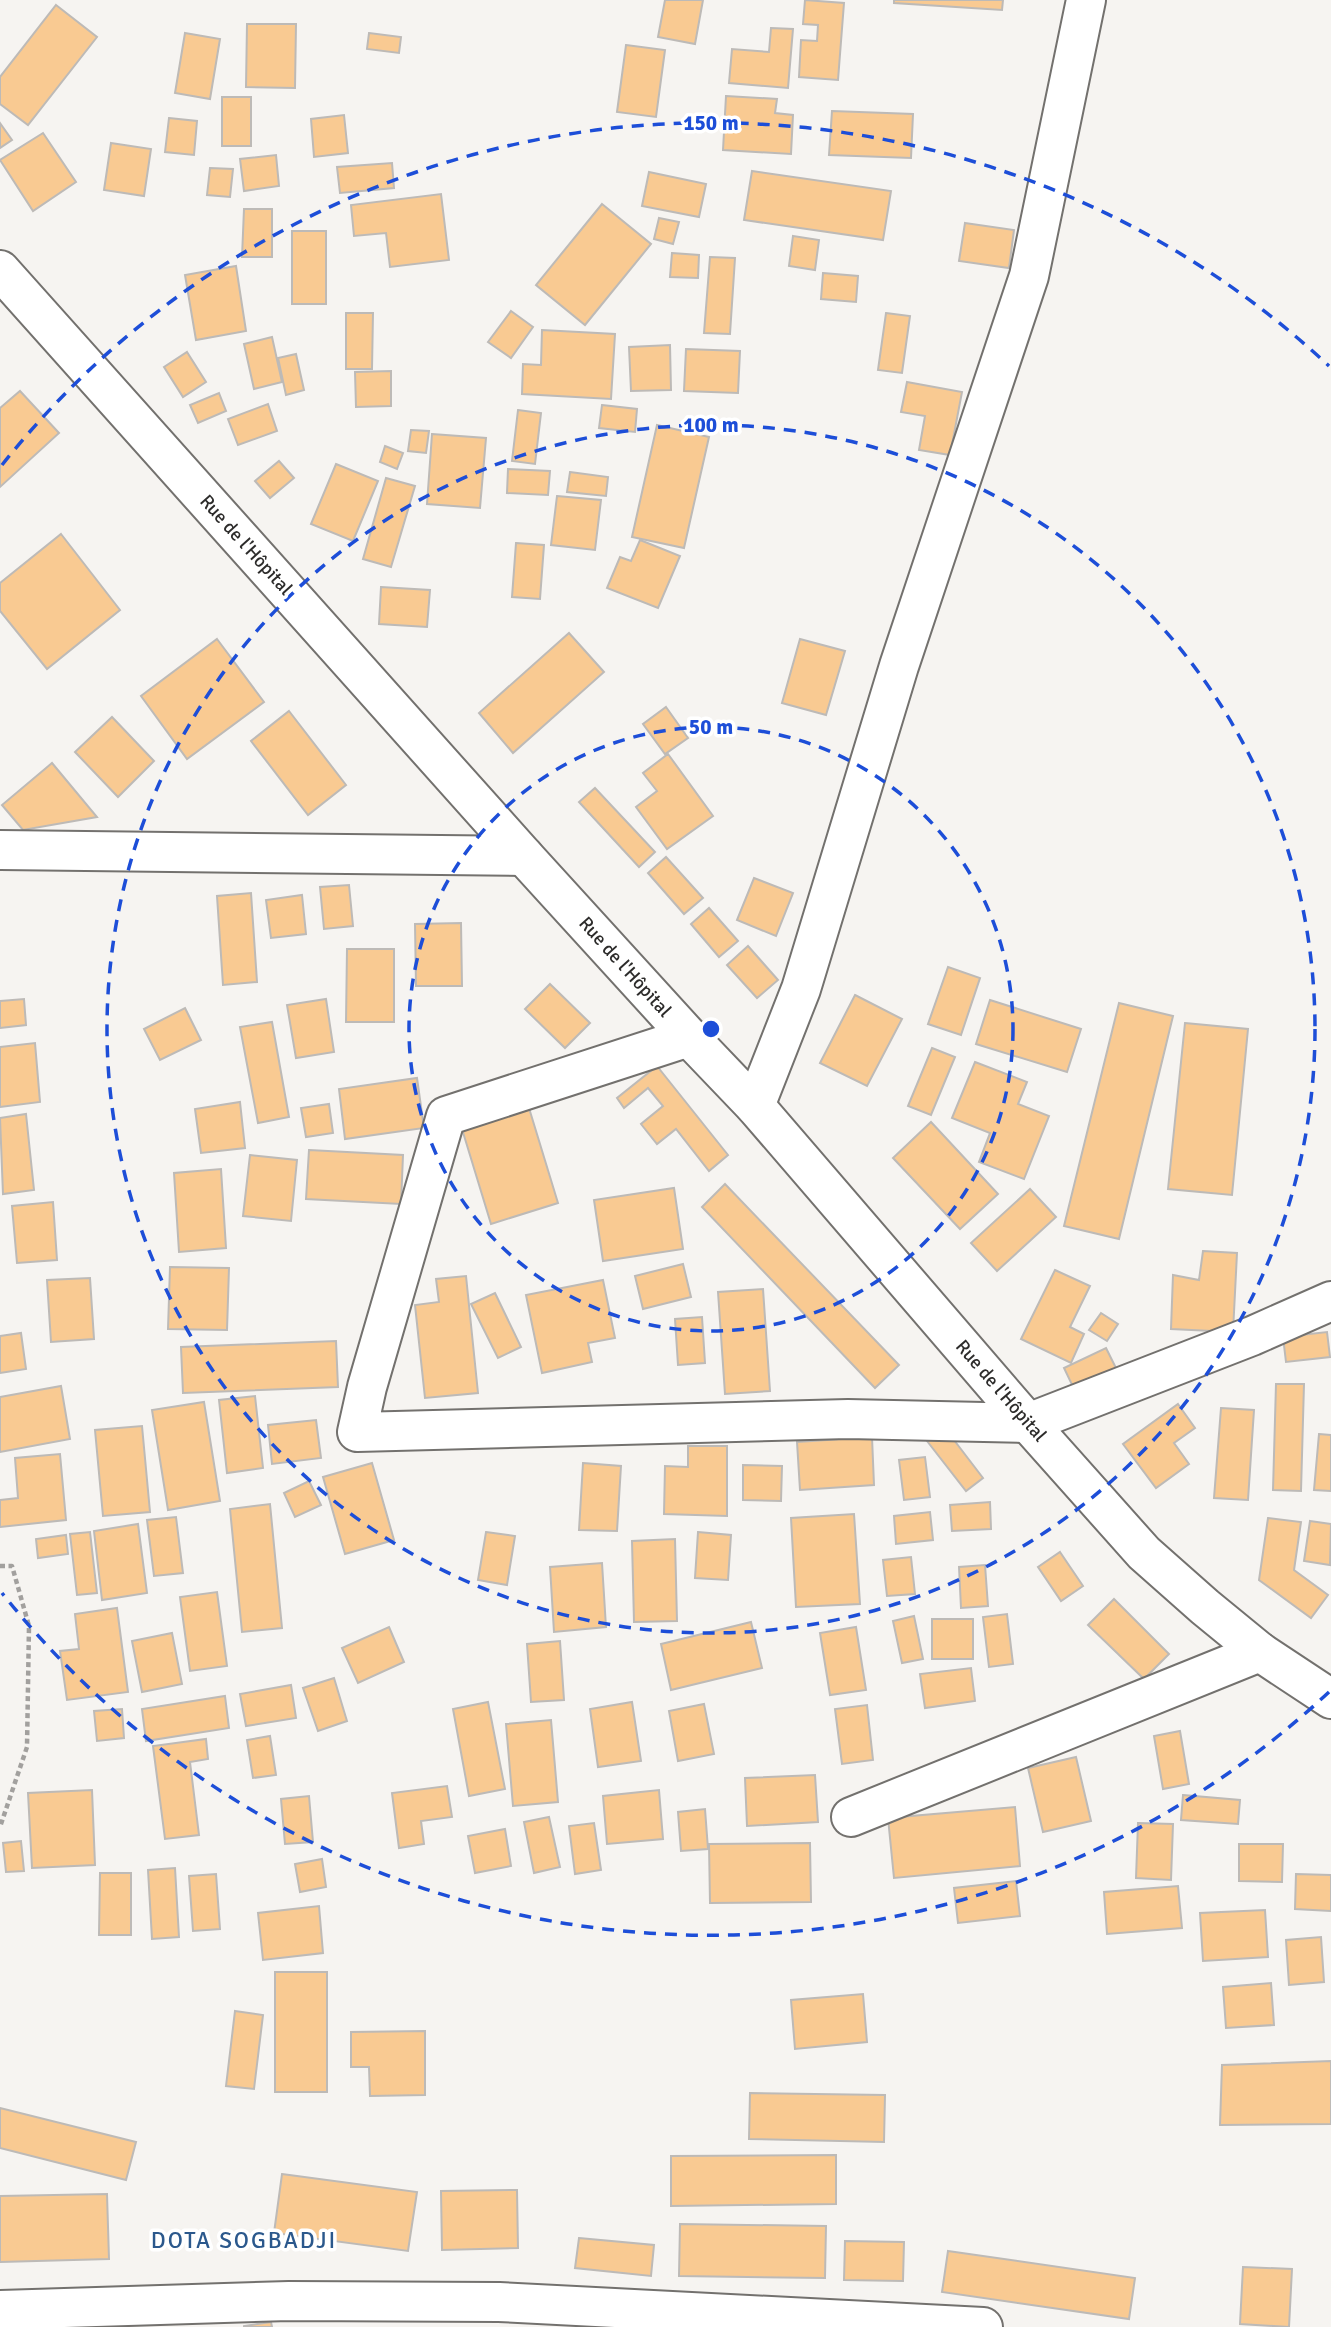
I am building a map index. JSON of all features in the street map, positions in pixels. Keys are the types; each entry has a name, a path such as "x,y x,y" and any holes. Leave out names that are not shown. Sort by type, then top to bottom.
{"street":[{"path":"755,1105 801,989 899,666 1029,276 1086,0"},
{"name":"Rue de l'Hôpital","path":"0,270 524,856 689,1037 755,1105 1028,1423 1144,1553 1205,1608 1260,1652 1331,1699"},
{"path":"0,850 524,856"},
{"path":"689,1037 446,1116 367,1387 358,1432 848,1419 1028,1423 1252,1336 1331,1301"},
{"path":"851,1817 1260,1652"},
{"path":"0,2309 289,2301 499,2302 984,2327"}],"path":[{"path":"0,1566 12,1566 29,1626 27,1747 0,1827"}],"building":[{"path":"665,0 703,0 695,44 658,37"},
{"path":"805,0 844,3 838,80 799,77 801,40 817,41 818,25 803,24"},
{"path":"894,0 1003,0 1002,10 894,3"},
{"path":"56,5 97,37 28,125 0,104 0,77"},
{"path":"247,24 296,24 295,88 246,87"},
{"path":"771,28 793,29 788,88 729,83 732,49 769,52"},
{"path":"185,33 220,39 210,99 175,93"},
{"path":"369,33 401,37 399,53 367,49"},
{"path":"626,45 665,50 656,117 617,112"},
{"path":"726,96 777,99 775,113 793,115 791,154 723,150"},
{"path":"222,97 251,97 251,146 222,146"},
{"path":"832,111 913,114 911,158 829,155"},
{"path":"344,115 348,153 314,157 311,119"},
{"path":"169,118 197,121 194,155 165,152"},
{"path":"0,123 12,140 0,148"},
{"path":"43,133 76,182 33,211 0,160"},
{"path":"111,143 151,149 144,196 104,190"},
{"path":"276,155 279,186 244,191 240,159"},
{"path":"392,163 394,188 340,193 337,167"},
{"path":"210,168 233,169 230,197 207,195"},
{"path":"752,171 891,191 883,240 744,220"},
{"path":"649,172 706,184 699,217 642,206"},
{"path":"441,194 449,260 390,267 386,233 354,236 351,205"},
{"path":"602,204 651,244 585,325 536,285"},
{"path":"244,209 272,209 272,257 242,257"},
{"path":"659,218 679,222 673,244 654,239"},
{"path":"965,223 1014,230 1009,268 959,261"},
{"path":"292,231 326,231 326,304 292,304"},
{"path":"793,236 819,240 815,270 789,266"},
{"path":"672,253 699,255 698,278 670,277"},
{"path":"710,257 735,258 730,334 704,333"},
{"path":"236,266 246,331 196,340 185,275"},
{"path":"823,273 858,276 856,302 821,299"},
{"path":"511,311 533,327 511,358 488,342"},
{"path":"346,313 373,313 372,369 346,369"},
{"path":"886,313 910,316 902,373 878,370"},
{"path":"542,330 615,334 611,399 522,394 523,364 541,365"},
{"path":"272,337 282,382 254,389 244,344"},
{"path":"670,345 671,390 631,391 629,347"},
{"path":"686,349 740,351 738,393 684,391"},
{"path":"187,352 206,382 183,397 164,367"},
{"path":"296,354 304,390 286,395 278,358"},
{"path":"391,371 391,406 356,407 355,372"},
{"path":"907,382 962,392 950,455 919,450 925,416 901,412"},
{"path":"20,391 59,433 0,487 0,408"},
{"path":"219,393 226,411 198,423 190,405"},
{"path":"268,404 277,431 238,445 228,419"},
{"path":"602,405 637,409 635,432 599,428"},
{"path":"518,410 541,413 535,464 512,461"},
{"path":"657,425 709,437 684,548 632,537"},
{"path":"411,430 429,431 426,453 408,451"},
{"path":"432,434 486,438 480,508 427,504"},
{"path":"385,446 403,453 397,469 380,462"},
{"path":"279,461 294,478 270,498 255,481"},
{"path":"336,464 378,481 353,541 311,524"},
{"path":"508,469 550,471 548,495 507,493"},
{"path":"570,472 608,477 606,496 567,492"},
{"path":"386,478 415,486 391,567 363,559"},
{"path":"557,496 601,500 595,550 551,545"},
{"path":"61,534 120,610 47,669 0,611 0,583"},
{"path":"640,540 680,556 658,608 607,588 620,557 631,561"},
{"path":"516,543 544,545 540,599 512,597"},
{"path":"381,587 430,590 427,627 379,624"},
{"path":"569,633 604,672 513,753 479,713"},
{"path":"217,639 264,702 187,759 141,696"},
{"path":"800,639 845,651 826,715 782,703"},
{"path":"666,707 688,738 665,754 643,724"},
{"path":"289,711 346,785 308,815 251,741"},
{"path":"112,717 154,761 118,797 75,752"},
{"path":"668,754 713,816 667,849 636,807 657,791 643,773"},
{"path":"52,763 97,817 23,830 2,805"},
{"path":"595,788 655,852 639,867 579,802"},
{"path":"666,857 703,898 684,914 648,873"},
{"path":"754,878 793,893 776,936 737,920"},
{"path":"349,885 353,926 324,929 320,887"},
{"path":"251,893 257,982 223,985 217,896"},
{"path":"302,895 306,934 271,938 266,900"},
{"path":"709,908 738,941 719,957 691,924"},
{"path":"461,923 462,986 416,986 415,924"},
{"path":"748,946 778,980 757,998 727,965"},
{"path":"347,949 394,949 394,1022 346,1022"},
{"path":"948,967 980,978 961,1035 928,1024"},
{"path":"550,984 590,1023 565,1048 525,1009"},
{"path":"855,995 902,1019 867,1086 820,1063"},
{"path":"24,999 26,1025 0,1028 0,1001"},
{"path":"326,999 334,1052 296,1058 287,1005"},
{"path":"990,1000 1081,1029 1067,1072 976,1044"},
{"path":"1119,1003 1173,1016 1119,1239 1064,1226"},
{"path":"185,1008 201,1040 160,1060 144,1029"},
{"path":"272,1022 289,1117 258,1123 240,1027"},
{"path":"1185,1023 1248,1029 1232,1195 1168,1189"},
{"path":"35,1043 40,1102 0,1107 0,1047"},
{"path":"932,1048 955,1057 931,1115 908,1106"},
{"path":"975,1062 1027,1082 1018,1104 1049,1116 1024,1179 979,1162 990,1133 952,1118"},
{"path":"657,1066 728,1155 709,1171 676,1129 657,1144 641,1124 663,1106 648,1088 624,1108 617,1098"},
{"path":"417,1078 424,1128 345,1139 339,1089"},
{"path":"240,1102 245,1148 201,1153 195,1109"},
{"path":"329,1104 333,1133 306,1137 301,1108"},
{"path":"529,1108 558,1203 491,1224 462,1129"},
{"path":"26,1114 34,1190 3,1194 0,1118"},
{"path":"931,1122 998,1194 960,1229 893,1158"},
{"path":"309,1150 403,1155 401,1204 306,1199"},
{"path":"250,1155 297,1160 291,1221 243,1216"},
{"path":"221,1169 226,1248 179,1252 174,1173"},
{"path":"725,1184 899,1365 875,1388 702,1207"},
{"path":"674,1188 683,1249 603,1261 594,1200"},
{"path":"1030,1189 1056,1217 997,1271 971,1243"},
{"path":"53,1202 57,1260 17,1263 12,1206"},
{"path":"1203,1251 1237,1253 1233,1332 1171,1329 1173,1275 1199,1280"},
{"path":"683,1264 691,1297 643,1309 635,1276"},
{"path":"170,1267 229,1268 227,1330 168,1329"},
{"path":"1055,1270 1090,1286 1070,1327 1084,1334 1071,1363 1021,1339"},
{"path":"466,1276 478,1393 425,1398 415,1305 439,1302 436,1279"},
{"path":"90,1278 94,1339 51,1342 47,1280"},
{"path":"603,1280 615,1338 588,1343 592,1362 542,1373 526,1295"},
{"path":"763,1289 770,1391 725,1394 718,1292"},
{"path":"495,1293 521,1347 498,1358 471,1304"},
{"path":"1101,1313 1118,1324 1107,1341 1089,1330"},
{"path":"702,1317 705,1363 678,1365 675,1319"},
{"path":"1327,1332 1330,1357 1286,1362 1283,1337"},
{"path":"21,1333 26,1369 0,1373 0,1336"},
{"path":"336,1341 338,1387 183,1393 181,1347"},
{"path":"1106,1348 1117,1370 1075,1391 1064,1368"},
{"path":"1276,1384 1304,1384 1301,1491 1273,1490"},
{"path":"61,1386 70,1439 0,1452 0,1397"},
{"path":"255,1396 263,1468 227,1473 219,1400"},
{"path":"204,1402 220,1501 168,1510 152,1410"},
{"path":"1178,1404 1195,1428 1174,1443 1189,1464 1156,1488 1123,1444"},
{"path":"1221,1408 1254,1410 1248,1500 1214,1498"},
{"path":"316,1420 321,1458 272,1464 268,1425"},
{"path":"142,1426 150,1512 103,1516 95,1430"},
{"path":"944,1427 983,1478 966,1491 927,1441"},
{"path":"1319,1434 1331,1435 1331,1491 1314,1490"},
{"path":"872,1437 874,1485 800,1490 797,1442"},
{"path":"688,1446 727,1446 727,1516 664,1514 665,1466 688,1467"},
{"path":"60,1454 66,1520 0,1527 0,1500 18,1498 15,1458"},
{"path":"925,1457 930,1497 904,1500 899,1460"},
{"path":"372,1463 394,1540 345,1554 323,1477"},
{"path":"583,1463 621,1466 617,1531 579,1530"},
{"path":"743,1465 782,1466 781,1501 743,1500"},
{"path":"309,1481 321,1505 295,1517 284,1493"},
{"path":"990,1502 991,1529 952,1531 950,1505"},
{"path":"270,1504 282,1628 242,1632 230,1509"},
{"path":"930,1512 933,1540 896,1544 894,1516"},
{"path":"854,1514 860,1604 796,1607 791,1518"},
{"path":"176,1517 183,1573 154,1576 147,1520"},
{"path":"1268,1518 1301,1522 1294,1570 1328,1595 1311,1618 1259,1580"},
{"path":"1310,1521 1331,1524 1330,1565 1304,1561"},
{"path":"138,1524 147,1593 102,1600 94,1531"},
{"path":"90,1532 97,1593 77,1595 70,1534"},
{"path":"486,1532 515,1536 507,1585 478,1580"},
{"path":"698,1532 731,1535 728,1580 695,1578"},
{"path":"66,1535 68,1554 38,1558 36,1539"},
{"path":"675,1539 677,1621 634,1622 632,1541"},
{"path":"1060,1552 1083,1586 1061,1601 1038,1567"},
{"path":"911,1557 915,1594 887,1596 883,1560"},
{"path":"602,1563 606,1627 554,1632 550,1567"},
{"path":"985,1565 988,1606 961,1608 959,1567"},
{"path":"217,1592 227,1666 190,1671 180,1597"},
{"path":"1114,1599 1169,1654 1144,1679 1088,1625"},
{"path":"117,1608 128,1692 67,1700 60,1651 79,1649 75,1614"},
{"path":"1007,1614 1013,1664 989,1667 983,1617"},
{"path":"914,1616 923,1659 902,1663 893,1621"},
{"path":"932,1619 973,1619 973,1659 932,1659"},
{"path":"751,1622 762,1668 671,1690 661,1644"},
{"path":"389,1627 404,1662 358,1683 342,1648"},
{"path":"856,1627 866,1690 830,1695 820,1633"},
{"path":"172,1633 182,1684 142,1692 132,1641"},
{"path":"560,1641 564,1700 531,1702 527,1644"},
{"path":"971,1668 975,1701 925,1708 920,1674"},
{"path":"334,1678 347,1721 318,1731 303,1688"},
{"path":"291,1685 296,1718 246,1726 240,1694"},
{"path":"225,1696 229,1728 146,1741 142,1709"},
{"path":"488,1702 505,1789 469,1796 453,1709"},
{"path":"632,1702 641,1761 598,1767 590,1709"},
{"path":"704,1704 714,1754 678,1761 669,1711"},
{"path":"867,1705 873,1760 842,1764 835,1709"},
{"path":"122,1709 124,1738 97,1741 94,1711"},
{"path":"551,1720 558,1802 513,1806 506,1724"},
{"path":"1180,1731 1189,1784 1163,1789 1154,1736"},
{"path":"270,1736 276,1775 253,1778 247,1740"},
{"path":"206,1739 208,1759 190,1762 199,1835 165,1839 153,1746"},
{"path":"1076,1757 1091,1821 1043,1832 1028,1768"},
{"path":"815,1775 818,1822 747,1826 745,1778"},
{"path":"447,1786 452,1817 421,1821 424,1844 399,1848 392,1793"},
{"path":"92,1790 95,1865 32,1868 28,1793"},
{"path":"659,1790 663,1839 607,1844 603,1796"},
{"path":"1183,1795 1240,1800 1238,1824 1181,1820"},
{"path":"309,1796 313,1842 285,1844 281,1799"},
{"path":"1015,1807 1020,1866 894,1878 888,1818"},
{"path":"705,1809 708,1849 681,1851 678,1812"},
{"path":"549,1817 560,1867 534,1873 524,1822"},
{"path":"594,1823 601,1870 575,1874 569,1826"},
{"path":"1138,1823 1173,1824 1171,1880 1136,1878"},
{"path":"505,1829 511,1866 475,1873 468,1836"},
{"path":"21,1841 24,1871 6,1872 3,1843"},
{"path":"810,1843 811,1902 710,1903 709,1844"},
{"path":"1239,1844 1283,1844 1282,1882 1239,1881"},
{"path":"322,1859 326,1887 300,1892 295,1864"},
{"path":"175,1868 179,1937 152,1939 148,1870"},
{"path":"100,1873 131,1873 131,1935 99,1935"},
{"path":"216,1874 220,1929 193,1931 189,1876"},
{"path":"1296,1874 1331,1875 1331,1911 1295,1909"},
{"path":"1016,1881 1020,1916 958,1923 954,1888"},
{"path":"1178,1886 1182,1928 1107,1934 1104,1892"},
{"path":"319,1906 323,1953 263,1960 258,1913"},
{"path":"1265,1910 1268,1957 1203,1961 1200,1913"},
{"path":"1321,1937 1324,1982 1289,1985 1286,1940"},
{"path":"275,1972 327,1972 327,2092 275,2092"},
{"path":"1271,1983 1274,2025 1226,2028 1223,1987"},
{"path":"863,1994 867,2042 795,2049 791,2000"},
{"path":"235,2011 263,2015 254,2089 226,2086"},
{"path":"425,2031 425,2095 370,2096 369,2067 351,2067 351,2032"},
{"path":"1331,2061 1331,2124 1220,2125 1222,2065"},
{"path":"750,2093 885,2095 884,2142 749,2139"},
{"path":"0,2108 136,2142 126,2180 0,2148"},
{"path":"836,2155 836,2204 671,2206 671,2156"},
{"path":"282,2174 417,2192 408,2251 274,2233"},
{"path":"517,2190 518,2248 442,2250 441,2191"},
{"path":"107,2194 109,2259 0,2262 0,2196"},
{"path":"680,2224 826,2226 825,2278 679,2276"},
{"path":"579,2238 654,2245 651,2276 575,2268"},
{"path":"845,2241 904,2242 903,2281 844,2280"},
{"path":"948,2251 1135,2278 1129,2319 942,2292"},
{"path":"1243,2267 1292,2269 1289,2327 1240,2324"},
{"path":"271,2322 272,2327 244,2327 244,2326"}],"district":[{"name":"DOTA SOGBADJI","path":"244,2240"}]}
